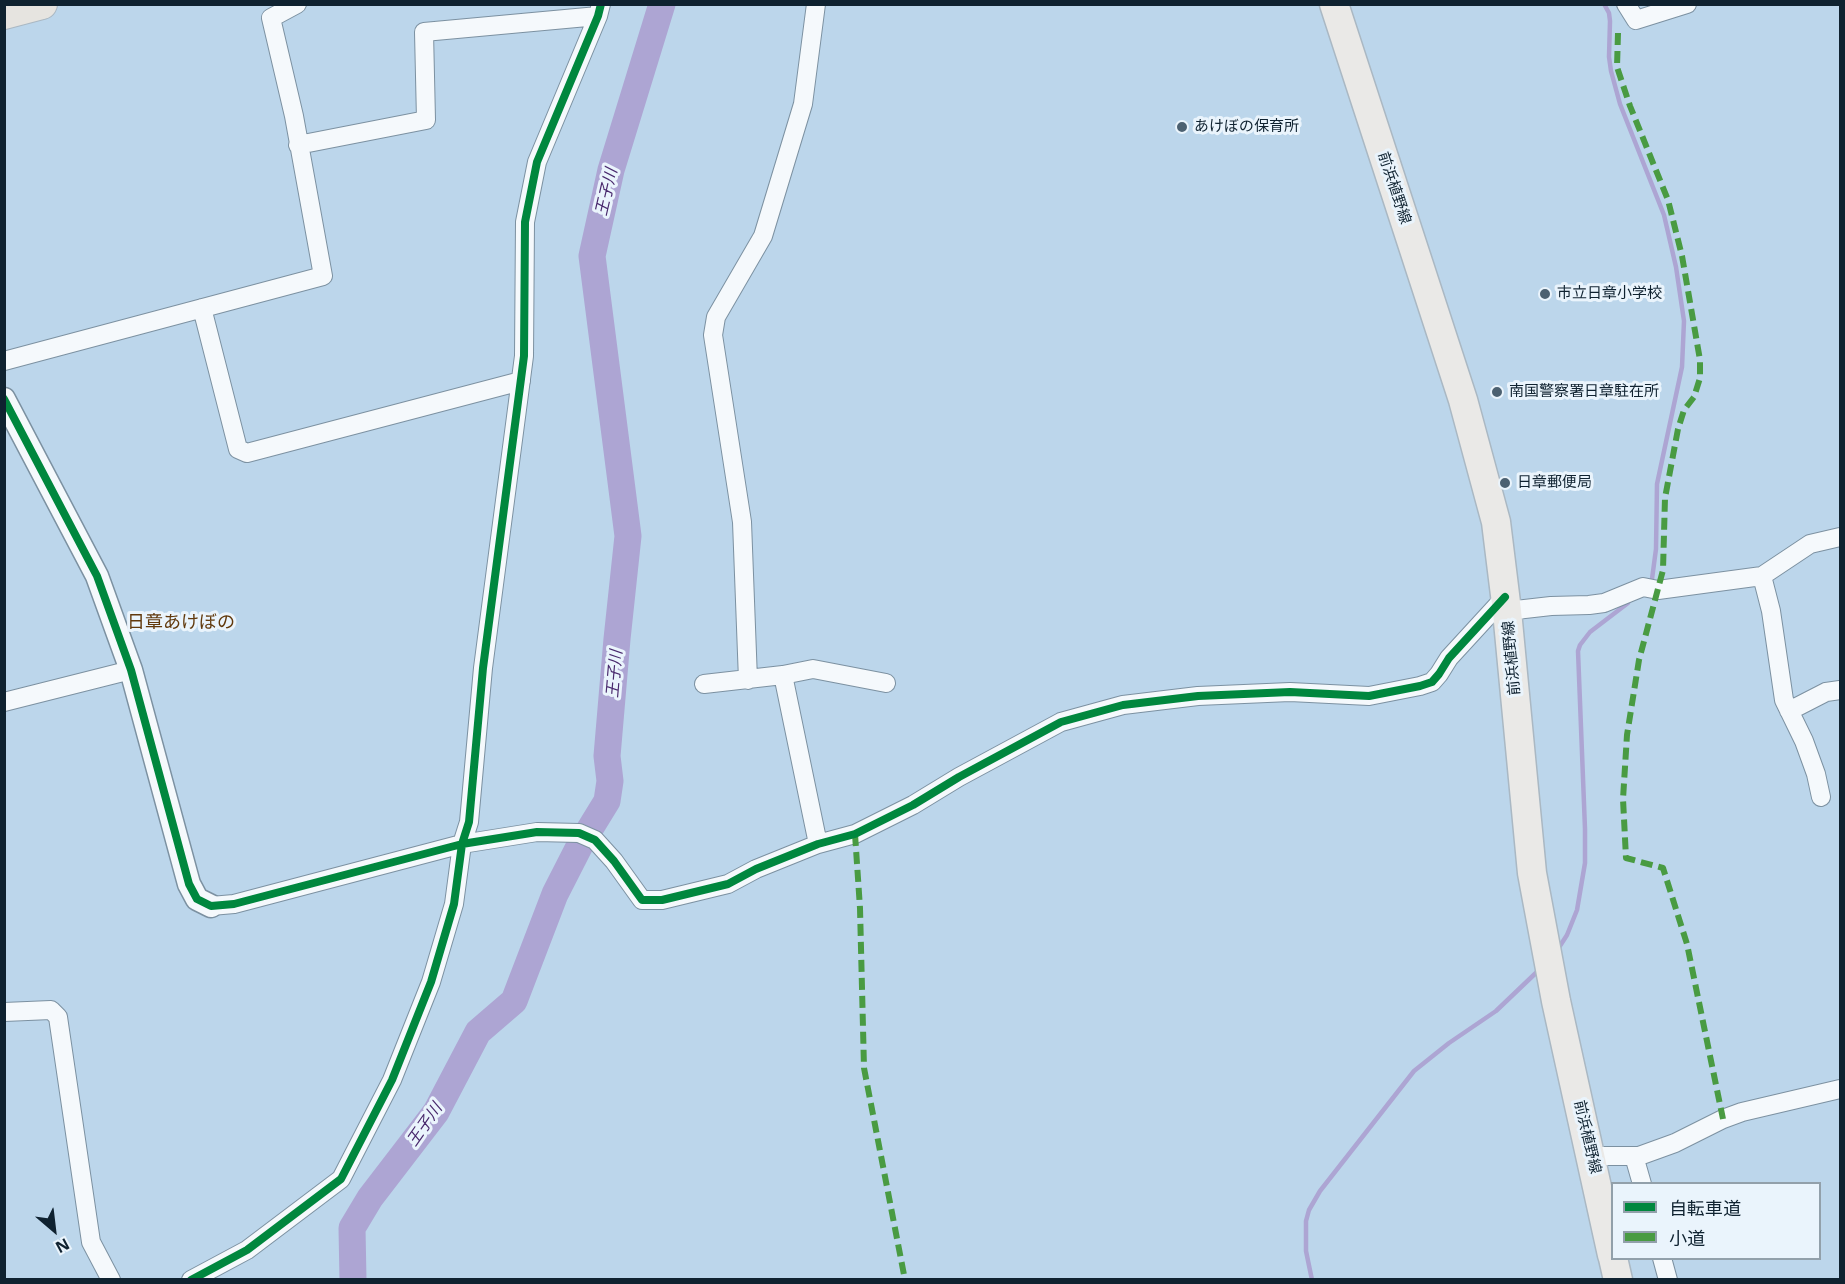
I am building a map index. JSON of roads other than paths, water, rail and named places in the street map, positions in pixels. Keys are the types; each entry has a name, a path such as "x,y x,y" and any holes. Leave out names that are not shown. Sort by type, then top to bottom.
{"highway":[{"path":"4,14 42,4"}],"main road":[{"name":"前浜植野線","path":"1334,4 1463,400 1496,522 1532,873 1556,1000 1611,1248"},
{"name":"前浜植野線","path":"1614,1260 1618,1280"}],"street":[{"path":"4,361 323,276 294,116 271,18 297,4"},
{"path":"748,680 742,522 713,335 716,317 763,236 803,104 816,4"},
{"path":"1626,4 1636,20 1687,4"},
{"path":"191,1280 247,1250 341,1179 392,1080 431,982 454,904 462,844 469,822 483,668 524,356 525,222 537,162 599,10 424,32 426,120 298,145"},
{"path":"202,308 238,449 246,453 521,381"},
{"path":"4,399 98,576 131,670 189,884 197,899 211,906 234,904 462,844 537,832 587,836 614,861 642,900 651,901 728,884 756,869 818,844 855,834 912,806 959,777 1061,722 1123,705 1198,696 1267,693 1369,696 1420,686 1432,682 1440,674 1449,658 1506,604 1589,605 1604,603 1627,592 1643,588 1658,590 1762,576 1810,544 1840,537"},
{"path":"1762,576 1771,611 1784,700 1804,741 1816,774 1821,797"},
{"path":"704,684 748,680 813,669 886,683"},
{"path":"4,702 131,670"},
{"path":"783,675 818,844"},
{"path":"1789,711 1826,692 1840,690"},
{"path":"4,1012 51,1010 58,1017 91,1242 111,1280"},
{"path":"1591,1156 1634,1156 1675,1143 1742,1112 1840,1089"},
{"path":"1634,1156 1641,1182"},
{"path":"1663,1260 1668,1280"}],"waterway":[{"name":"王子川","path":"353,1280 352,1228 370,1198 436,1112 478,1032 514,1001 555,894 580,845 607,801 610,781 607,756 628,536 592,256 611,170 662,4"},
{"path":"1604,4 1610,21 1611,71 1620,104 1664,215 1676,267 1684,321 1682,367 1657,484 1656,549 1652,579"},
{"path":"1558,949 1567,935 1577,910 1585,863 1578,651 1590,632 1628,603"},
{"path":"1312,1280 1306,1251 1306,1221 1309,1210 1320,1191 1414,1071 1449,1043 1496,1011 1540,969"}],"place":[{"name":"あけぼの保育所","path":"1182,127"},
{"name":"市立日章小学校","path":"1545,294"},
{"name":"南国警察署日章駐在所","path":"1497,392"},
{"name":"日章郵便局","path":"1505,483"}],"district":[{"name":"日章あけぼの","path":"181,623"}]}
